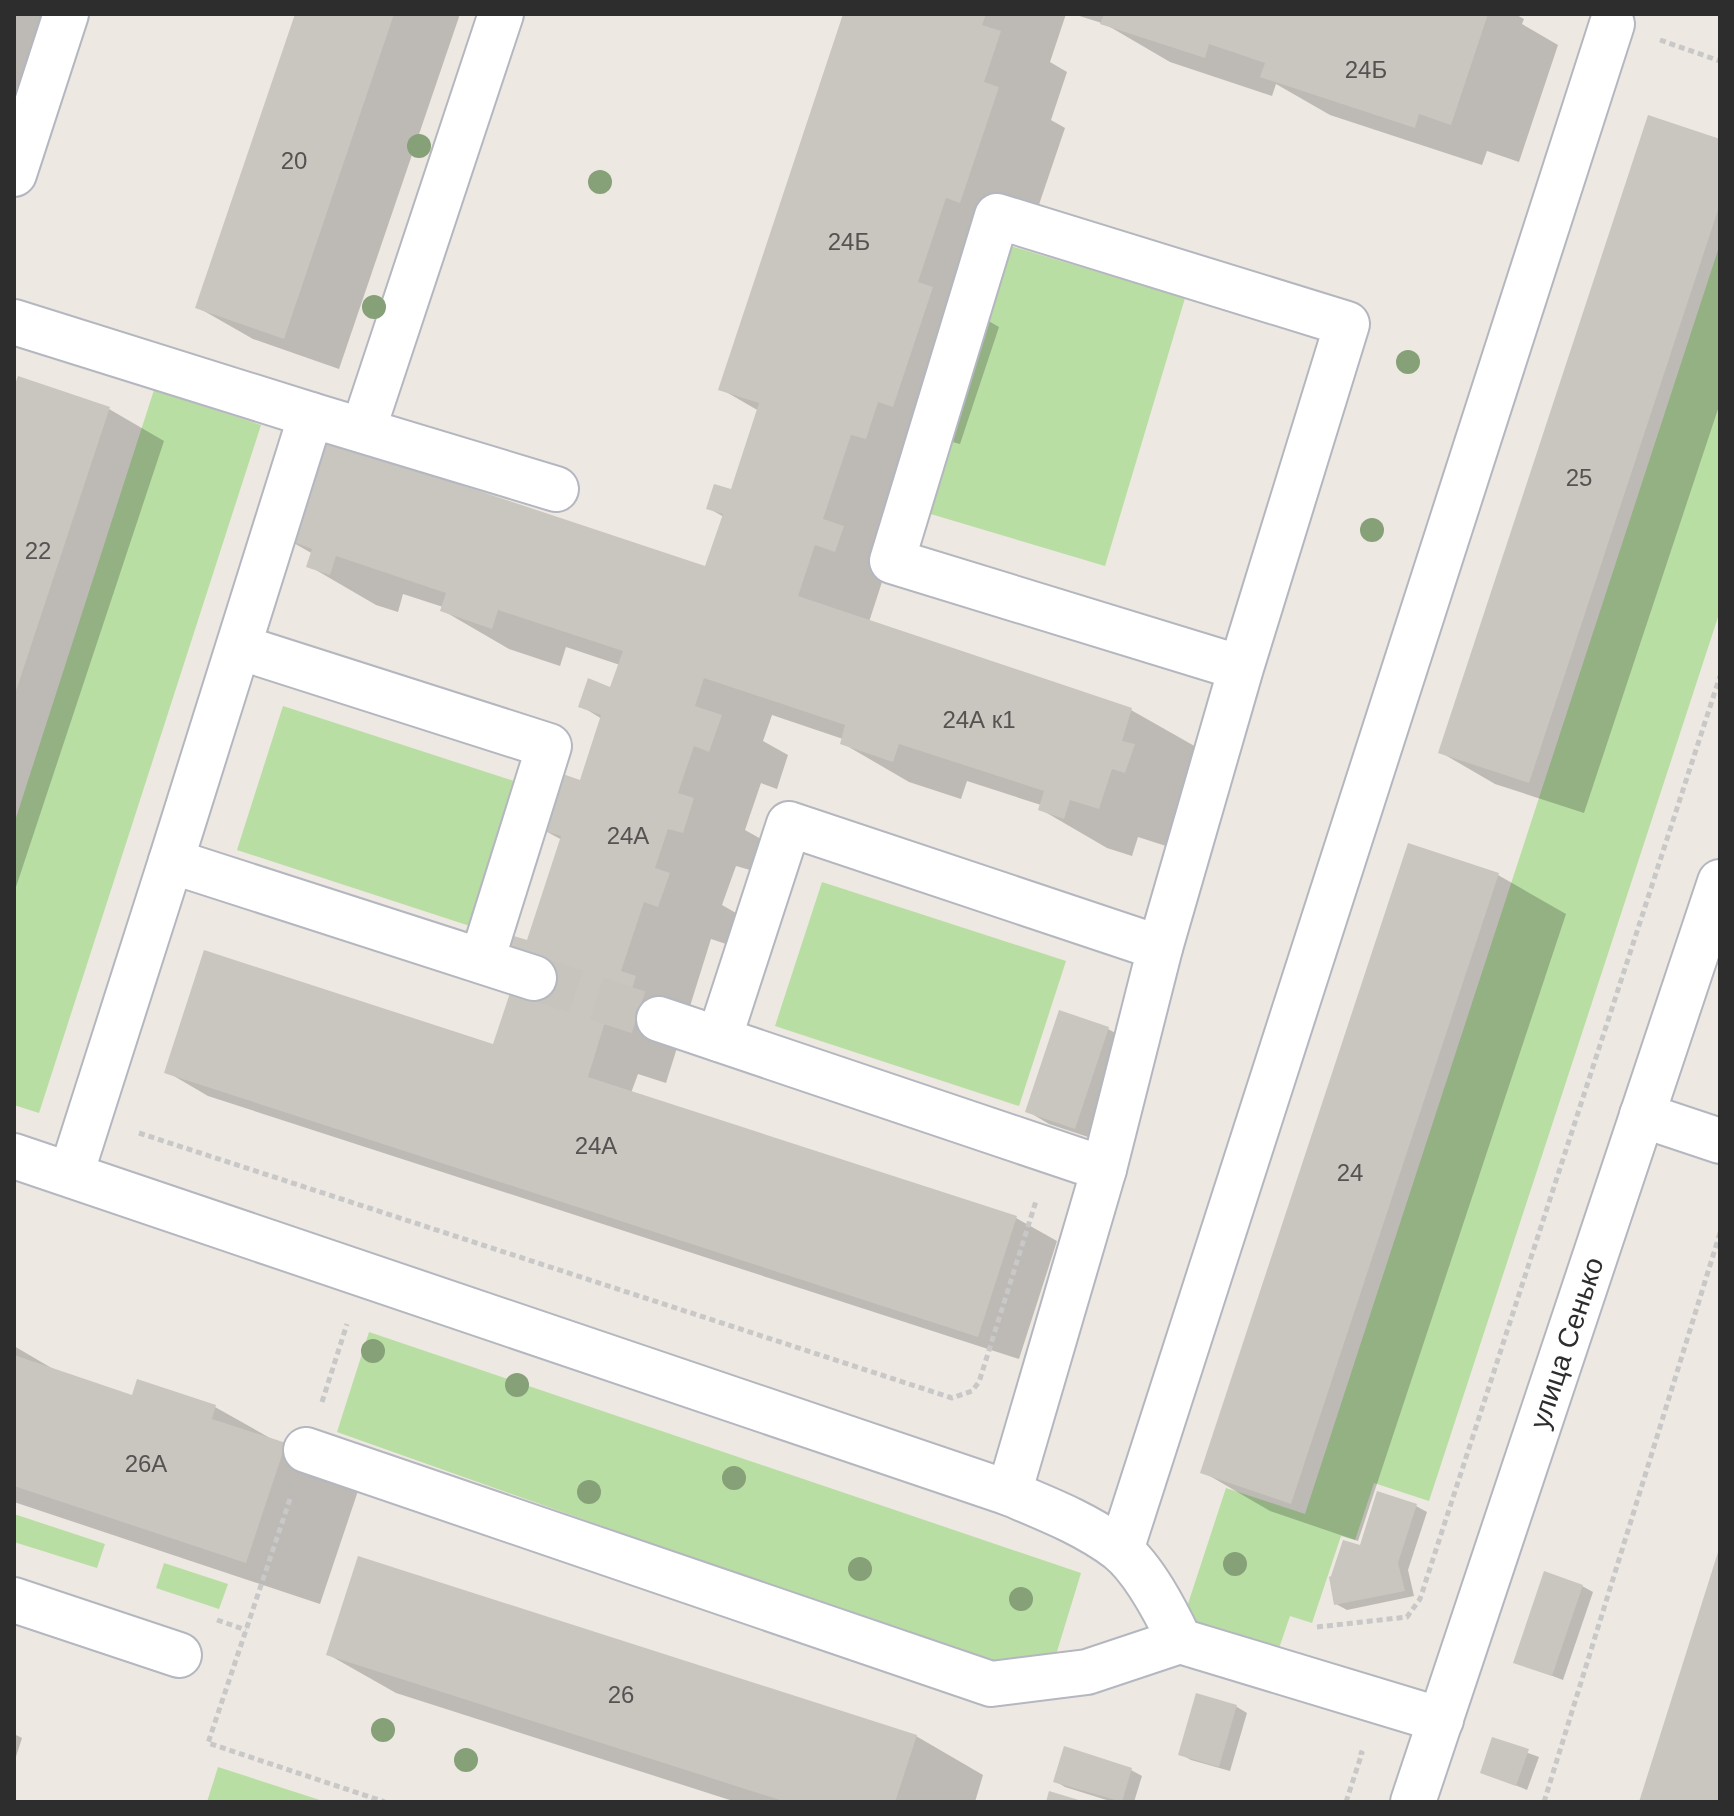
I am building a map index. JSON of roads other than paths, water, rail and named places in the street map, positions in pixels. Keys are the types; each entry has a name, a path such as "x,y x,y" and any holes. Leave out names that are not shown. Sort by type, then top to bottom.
{"street":[{"path":"14,174 66,14"},
{"path":"363,430 501,14"},
{"path":"1121,1550 1612,24"},
{"path":"1009,1493 1104,1169 1160,948 1241,668 1347,324 997,216 892,561 1241,668"},
{"path":"14,322 556,489"},
{"path":"71,1174 311,415"},
{"path":"239,647 549,746 482,960"},
{"path":"719,1039 789,824 1160,948"},
{"path":"171,861 534,978"},
{"name":"улица Сенько","path":"1413,1802 1720,882"},
{"path":"659,1019 1104,1169"},
{"path":"1642,1115 1720,1141"},
{"path":"14,1156 1009,1493 1064,1516 1121,1550 1158,1597 1180,1641"},
{"path":"306,1450 991,1684 1087,1672 1180,1641 1441,1720"},
{"path":"14,1600 179,1655"}],"tunnel":[{"path":"534,978 659,1019"}]}
